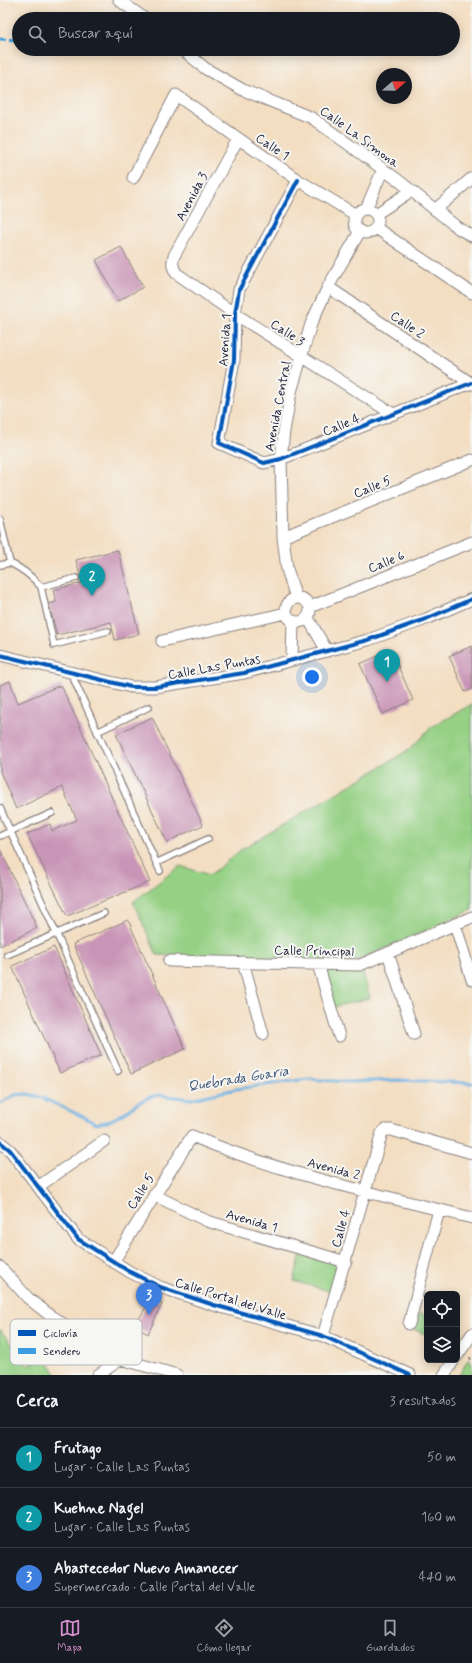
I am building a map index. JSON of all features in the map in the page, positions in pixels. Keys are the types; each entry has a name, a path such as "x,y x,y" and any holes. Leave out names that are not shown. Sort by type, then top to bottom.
{"street":[{"path":"119,0 135,12"},
{"name":"Calle La Simona","path":"190,56 206,69 243,90 312,118 383,169 458,228 472,236"},
{"name":"Calle 1","path":"133,178 176,96 298,180 356,215"},
{"name":"Avenida 3","path":"173,268 172,262 174,256 238,139"},
{"path":"383,169 371,212 378,223 376,228 368,233 360,231 355,223 356,215 359,212 371,212 411,191"},
{"path":"435,210 472,178"},
{"name":"Avenida 1","path":"219,443 234,360 235,314 239,290 298,180"},
{"path":"376,228 472,293"},
{"name":"Avenida Central","path":"296,598 288,569 283,537 281,459 291,392 311,324 328,287 360,231"},
{"name":"Calle 3","path":"173,268 176,273 235,314 393,414"},
{"name":"Calle 2","path":"328,287 472,383"},
{"name":"Calle 4","path":"219,443 264,463 281,459 472,383"},
{"name":"Calle 5","path":"283,537 472,460"},
{"name":"Calle 6","path":"309,612 472,542"},
{"path":"309,612 301,622 293,622 287,617 287,604 289,601 296,598 304,600 327,651"},
{"name":"Calle Las Puntas","path":"0,655 131,687 148,687 202,681 244,673 368,640 426,619 472,599"},
{"path":"162,642 286,613"},
{"path":"292,660 293,622"},
{"name":"Calle Principal","path":"169,961 360,965 472,917"},
{"path":"455,924 472,980"},
{"path":"388,953 414,1034"},
{"path":"243,962 264,1034"},
{"path":"318,964 339,1036"},
{"name":"Calle 4","path":"323,1336 346,1262 382,1133 385,1130 391,1130 472,1153"},
{"name":"Calle 5","path":"113,1262 192,1136"},
{"name":"Avenida 2","path":"192,1136 228,1151 293,1171 472,1218"},
{"path":"39,1186 104,1141"},
{"name":"Calle Portal del Valle","path":"0,1142 10,1150 39,1186 78,1239 130,1272 160,1287 258,1318 323,1336 410,1375"},
{"name":"Avenida 1","path":"154,1195 207,1221 346,1262"},
{"path":"409,1324 439,1210"},
{"path":"0,1267 28,1298 57,1319"},
{"path":"460,1352 472,1334"},
{"path":"444,1375 452,1363"},
{"path":"98,1375 112,1365"},
{"path":"142,1365 177,1375"}],"lane":[{"path":"0,518 10,563"},
{"path":"0,565 10,563 23,570 41,588 54,644 108,631"},
{"path":"41,588 76,578"},
{"path":"70,672 160,871"},
{"path":"97,732 149,707"},
{"path":"0,808 118,1071"},
{"path":"0,836 52,814"},
{"path":"156,863 208,839"},
{"path":"7,955 56,935 104,912"}],"green space":[{"path":"472,704 472,910 356,961 157,955 133,902 180,866 210,875 242,849 394,759 412,747 430,728"},
{"path":"323,968 362,969 370,998 334,1007"},
{"path":"301,1253 341,1265 333,1292 294,1281"},
{"path":"419,1313 424,1316 424,1334 413,1329"},
{"path":"0,1329 10,1342 10,1365 50,1365 57,1375 0,1375"},
{"path":"469,1358 472,1365 472,1375 459,1375"}],"building":[{"path":"121,247 143,287 118,301 96,260"},
{"path":"118,550 139,634 115,640 111,622 57,635 49,604 56,602 53,590 82,583 76,560"},
{"path":"472,646 472,689 465,692 449,656"},
{"path":"391,650 413,700 383,714 360,664"},
{"path":"10,681 18,703 61,685 150,882 67,916 27,834 50,824 52,831 77,820 62,787 16,809 0,772 0,685"},
{"path":"152,717 203,825 167,842 116,734"},
{"path":"0,849 37,928 0,946"},
{"path":"128,920 185,1049 131,1074 73,944"},
{"path":"54,947 101,1055 60,1073 12,966"},
{"path":"151,1298 162,1304 148,1334 142,1330 142,1319 139,1319"}],"waterway":[{"name":"Quebrada Guaria","path":"0,1103 15,1095 27,1094 40,1097 86,1118 95,1124 107,1122 123,1114 138,1103 150,1097 159,1095 191,1099 236,1089 308,1079 348,1082 398,1080 472,1083"}],"marked path":[{"path":"0,39 12,40"}],"cycle path":[{"path":"298,180 239,290 235,314 234,360 219,443 264,463 281,459 471,383"},
{"path":"0,655 131,687 155,687 244,673 368,640 426,619 472,599"},
{"path":"0,1142 10,1150 78,1239 130,1272 160,1287 214,1305 323,1336 410,1375"}],"place":[{"name":"Kuehne Nagel","path":"92,596"},
{"name":"Frutago","path":"387,682"},
{"name":"Abastecedor Nuevo Amanecer","path":"149,1315"}]}
